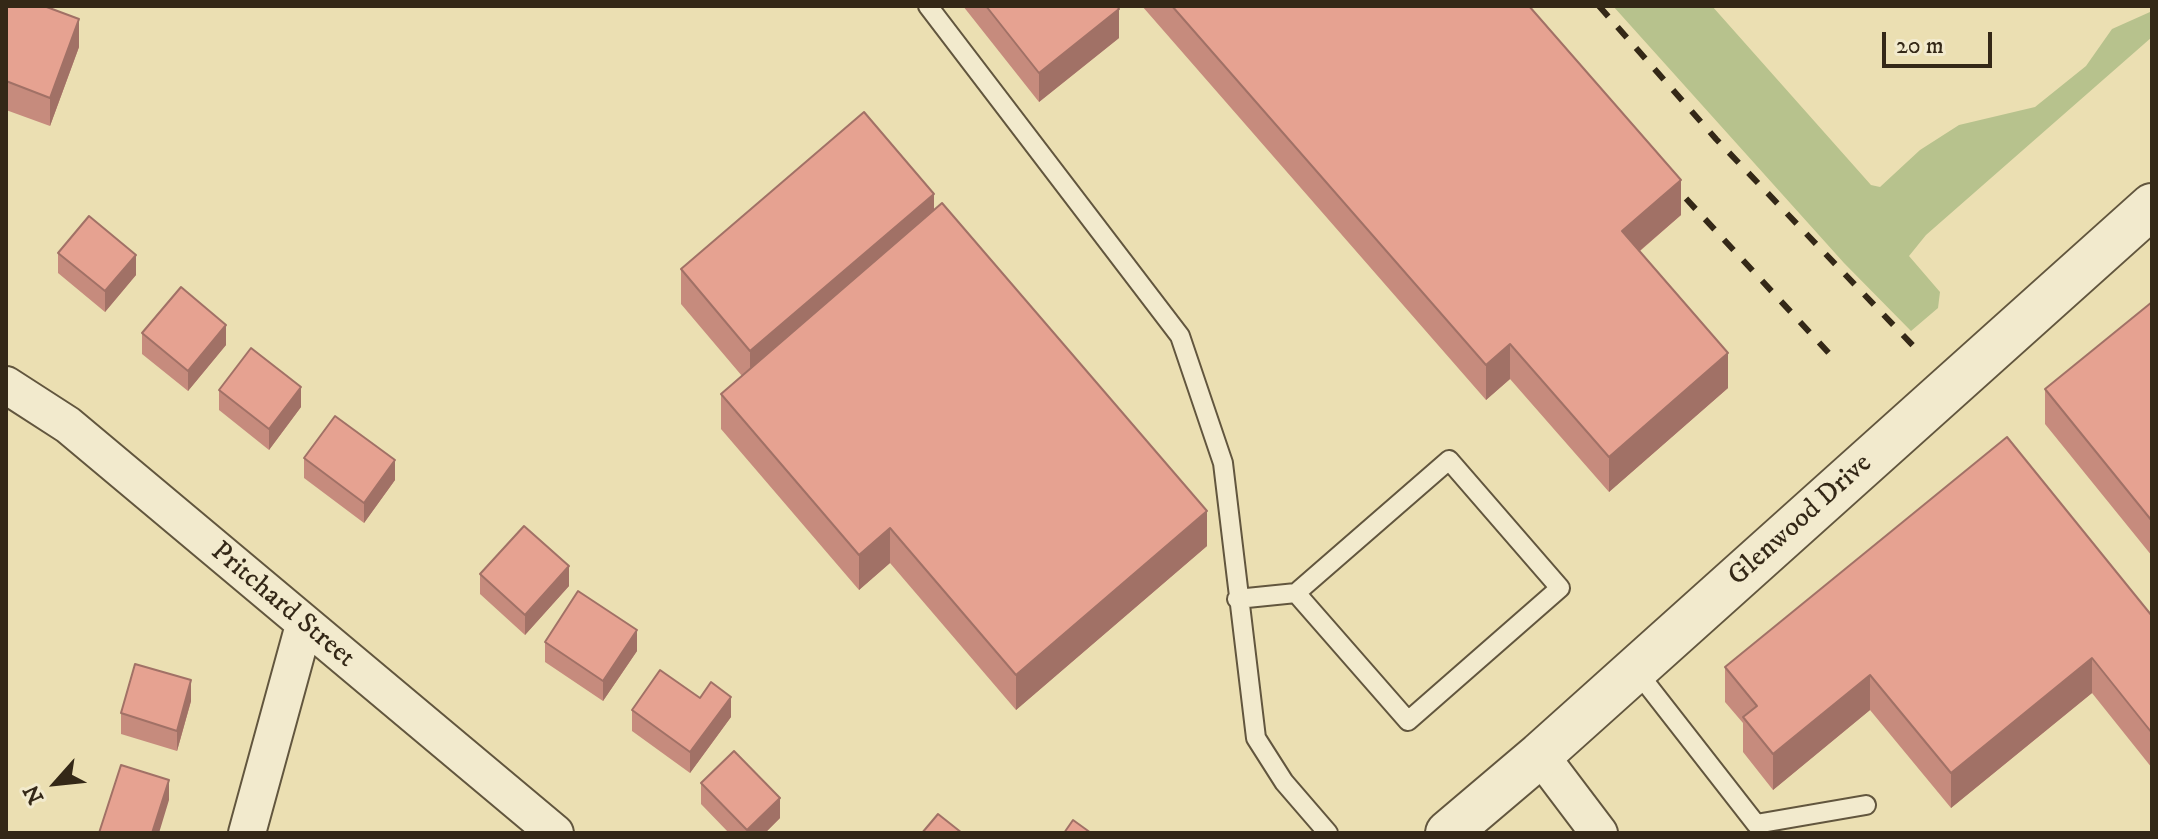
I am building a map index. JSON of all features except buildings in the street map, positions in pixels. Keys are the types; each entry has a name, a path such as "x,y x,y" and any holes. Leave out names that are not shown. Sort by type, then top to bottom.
{"street":[{"name":"Glenwood Drive","path":"1448,833 1540,755 2152,206"},
{"name":"Pritchard Street","path":"6,385 68,425 555,833"},
{"path":"247,833 304,625"},
{"path":"1540,755 1599,833"}],"lane":[{"path":"928,6 1180,336 1223,463 1256,738 1284,782 1328,833"},
{"path":"1237,599 1296,593 1449,460 1560,588 1408,721 1296,593"},
{"path":"1635,669 1756,824 1866,805"}],"green space":[{"path":"1613,6 1712,6 1871,185 1880,187 1920,150 1959,125 2035,107 2086,66 2112,29 2150,12 2152,37 1926,235 1909,256 1940,292 1938,308 1911,331 1844,263"}],"railway":[{"path":"1599,6 1716,139 1920,353"},
{"path":"1667,178 1838,363"}]}
